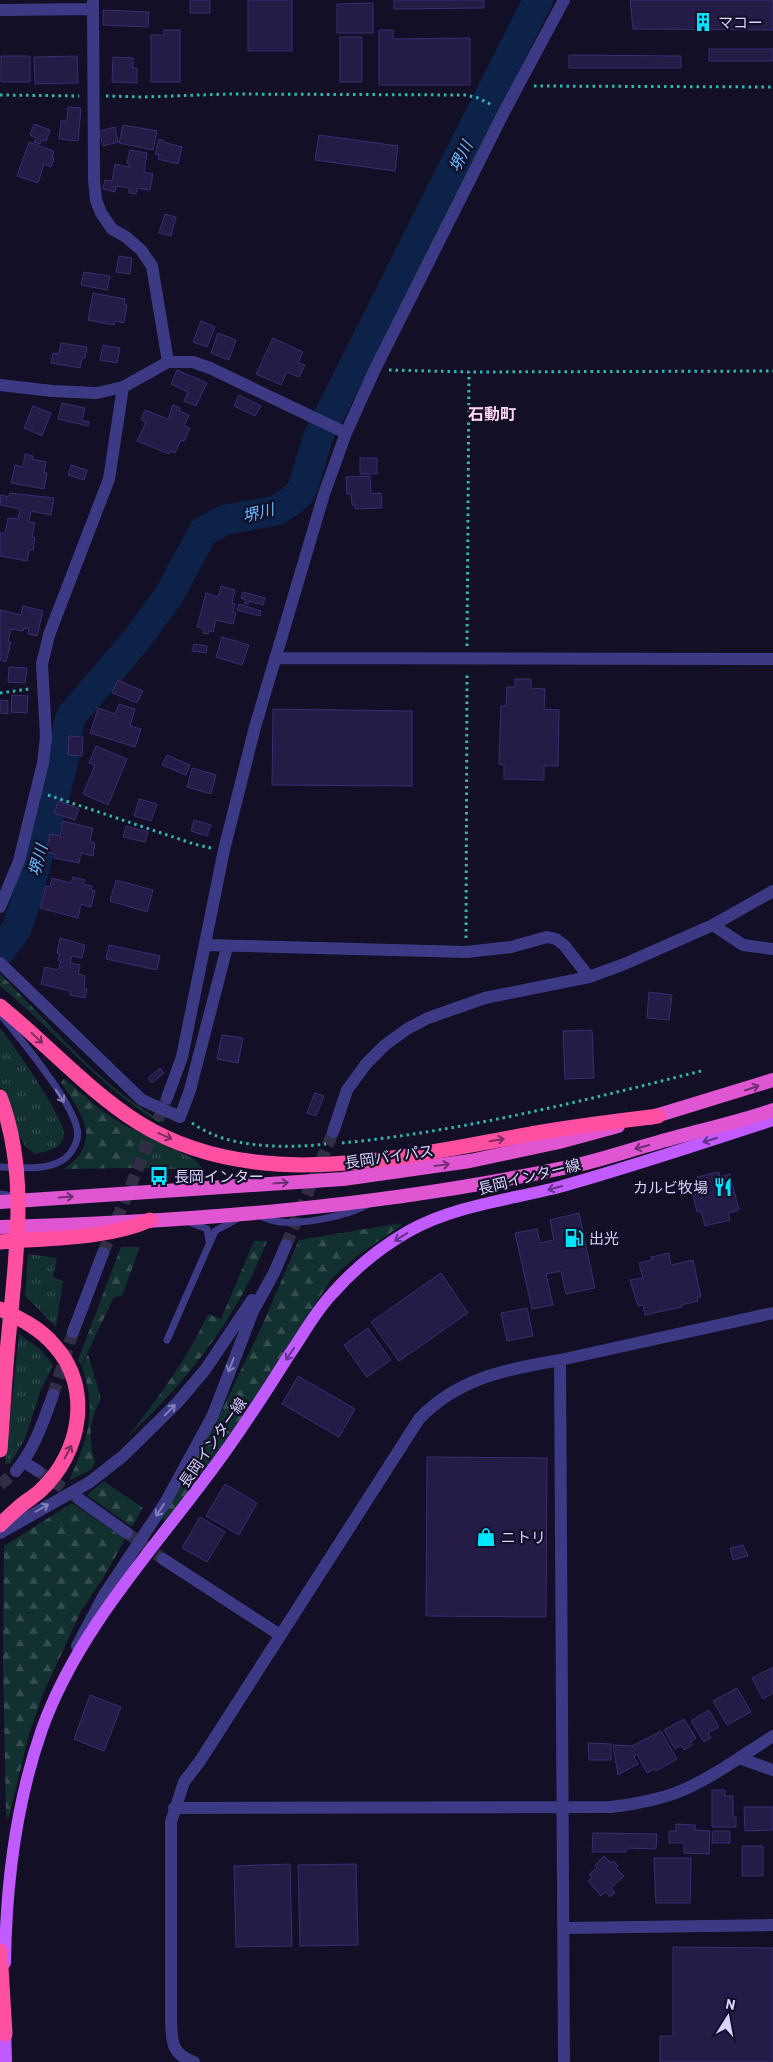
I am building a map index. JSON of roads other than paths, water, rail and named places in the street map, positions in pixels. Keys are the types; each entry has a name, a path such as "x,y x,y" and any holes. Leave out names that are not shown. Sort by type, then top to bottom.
{"highway":[{"path":"0,1006 78,1076 140,1123 160,1134 193,1147 243,1160 306,1166 376,1160 561,1128 658,1116"},
{"name":"長岡バイパス","path":"0,1202 352,1178 470,1161 560,1142 658,1116 773,1080"},
{"path":"0,1098 13,1149 18,1233 0,1450"},
{"path":"0,1227 107,1224 251,1214 379,1200 471,1186 570,1167 742,1121 773,1110"},
{"path":"0,1242 67,1237 132,1228 150,1220"},
{"path":"0,1309 32,1326 55,1346 72,1375 77,1392 79,1410 72,1444 53,1477 42,1490 16,1509 0,1525"},
{"path":"0,1358 9,1330"},
{"path":"0,1951 5,2034"}],"main road":[{"name":"長岡インター線","path":"6,2062 6,1932 11,1870 32,1762 43,1726 60,1687 95,1625 226,1451 330,1295 372,1256 413,1229 467,1209 578,1181 660,1157 773,1120"}],"street":[{"path":"167,1098 182,1057 224,850 275,658 341,430 375,370 518,86 564,0"},
{"path":"0,10 93,4 94,180 96,200 101,213 112,229 126,237 141,250 152,266 168,362"},
{"path":"0,385 52,391 97,393 124,387 168,362 193,362 210,368 341,430"},
{"path":"0,907 19,861 43,763 46,737 42,664 49,635 109,480 124,387"},
{"path":"275,658 773,659"},
{"path":"332,1138 347,1090 366,1064 385,1044 407,1029 428,1018 485,998 589,977 622,965 713,924 773,891"},
{"path":"713,924 743,945 773,949"},
{"path":"205,945 466,952 511,946 547,937 564,945 589,977"},
{"path":"0,963 80,1038 142,1100 180,1117 190,1090 227,946"},
{"path":"60,1687 92,1615 165,1503 213,1415 253,1311 274,1273 286,1245"},
{"path":"73,1332 103,1253"},
{"path":"0,1532 90,1482 123,1456 151,1430 205,1370 250,1302 274,1273"},
{"path":"194,2062 184,2059 176,2051 172,2040 170,1879 171,1822 174,1808 184,1782 200,1761 419,1419 434,1403 462,1387 497,1373 773,1313"},
{"path":"560,1360 563,1620 564,2062"},
{"path":"38,1471 20,1466 40,1433 53,1395"},
{"path":"79,1499 127,1533"},
{"path":"163,1559 280,1635"},
{"path":"174,1808 611,1807 641,1803 681,1791 715,1774 773,1736"},
{"path":"738,1758 773,1770"},
{"path":"564,1928 773,1925"}],"lane":[{"path":"0,1014 42,1069 70,1111 77,1129 78,1138 69,1154 62,1161 40,1167 0,1167"},
{"path":"0,1194 38,1199"},
{"path":"167,1340 209,1242 216,1231 232,1220 251,1214"},
{"path":"176,1218 207,1229 209,1242"}],"waterway":[{"name":"堺川","path":"0,951 16,930 25,904 63,763 68,726 72,715 137,639 169,595 203,532 224,520 275,511 299,494 304,484 318,437 538,0"}],"tunnel":[{"path":"103,1253 166,1100"},
{"path":"286,1245 333,1132"},
{"path":"53,1395 73,1332"},
{"path":"0,1485 16,1471"},
{"path":"38,1471 79,1499"},
{"path":"127,1533 163,1559"}],"place":[{"name":"マコー","path":"703,22"},
{"name":"長岡インター","path":"159,1176"},
{"name":"カルビ牧場","path":"723,1187"},
{"name":"出光","path":"574,1238"},
{"name":"ニトリ","path":"486,1537"}],"district":[{"name":"石動町","path":"492,413"}]}
